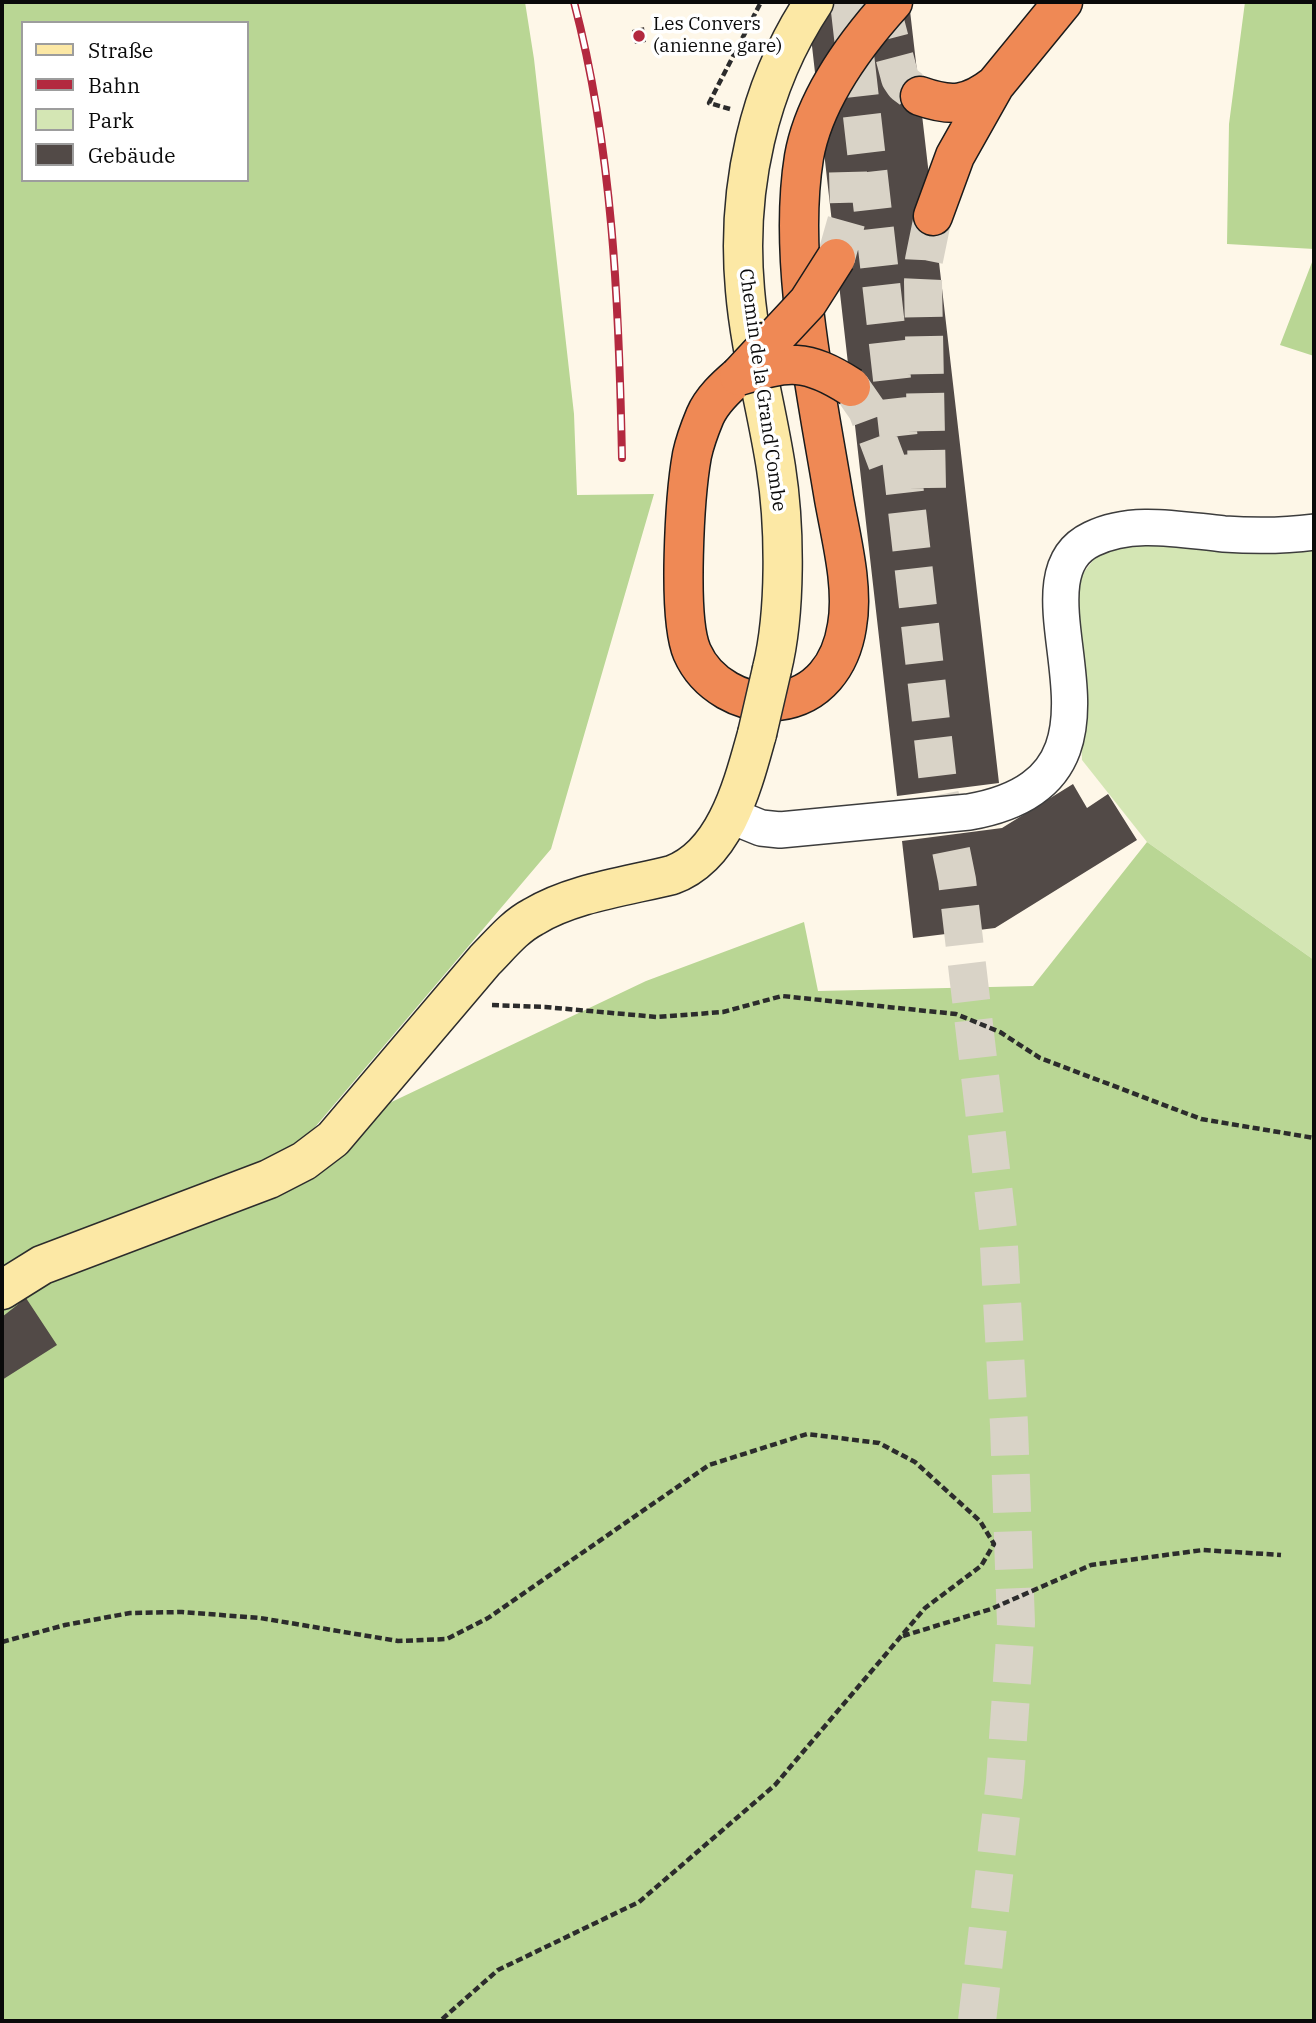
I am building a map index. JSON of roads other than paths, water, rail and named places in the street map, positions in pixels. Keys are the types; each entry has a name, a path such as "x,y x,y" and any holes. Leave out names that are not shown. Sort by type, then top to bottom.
{"highway":[{"path":"836,258 808,302 739,376 721,393 709,408 692,455 685,624 693,653 706,673 719,684 742,697 765,702 778,701 809,691 836,663 843,647 849,605 843,548 808,334 800,260 800,205 804,159 815,117 860,43 893,2"},
{"path":"933,216 956,156 995,85 1063,2"},
{"path":"920,96 943,104 958,103 979,96 995,85"},
{"path":"739,376 795,364 818,369 851,387"}],"street":[{"name":"Chemin de la Grand'Combe","path":"2,1290 42,1265 269,1178 304,1161 333,1139 508,936 530,918 551,907 686,870 708,851 729,816 757,734 779,625 781,526 776,470 745,289 745,208 755,141 768,92 782,57 814,2"},
{"path":"729,816 761,828 791,830 969,812 1015,800 1034,787 1050,770 1068,737 1070,712 1061,594 1066,566 1077,549 1099,536 1133,529 1164,528 1261,536 1314,532"}],"tunnel":[{"path":"849,2 939,791 957,880 998,1229 1016,1623 1005,1781 977,2021"},
{"path":"880,2 900,78 920,96"},
{"path":"836,258 849,212 848,172"},
{"path":"927,488 923,282 924,260 933,216"},
{"path":"851,387 867,410 887,463"}],"railway":[{"path":"574,2 598,115 606,171 616,286 622,458"}],"place":[{"name":"Les Convers (anienne gare)","path":"639,36"}]}
